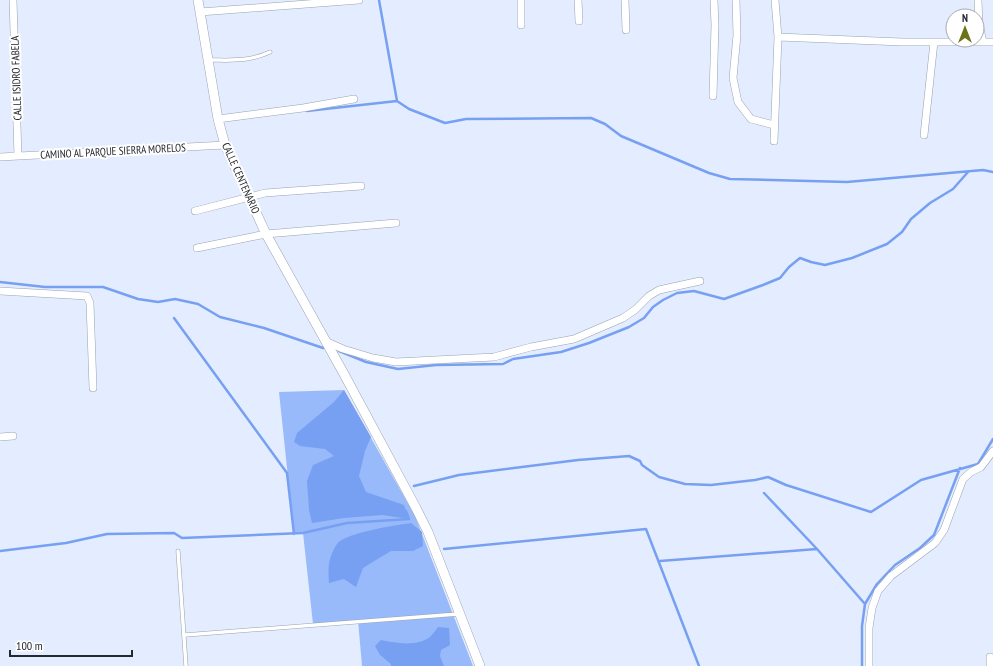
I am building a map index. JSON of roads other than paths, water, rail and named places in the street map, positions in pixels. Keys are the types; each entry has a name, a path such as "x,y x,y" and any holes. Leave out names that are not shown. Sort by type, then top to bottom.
{"street":[{"name":"CALLE ISIDRO FABELA","path":"13,0 18,156"},
{"name":"CALLE CENTENARIO","path":"198,0 218,119 225,145 266,234 348,380 428,532 480,666"},
{"path":"200,12 359,0"},
{"path":"520,0 521,24"},
{"path":"578,0 578,21"},
{"path":"625,0 626,30"},
{"path":"713,96 715,25 714,0"},
{"path":"736,0 737,35 733,78 738,102 751,119 774,125"},
{"path":"774,141 778,37 776,0"},
{"path":"778,37 902,42 945,42"},
{"path":"924,135 934,42"},
{"path":"218,119 303,108 354,99"},
{"name":"CAMINO AL PARQUE SIERRA MORELOS","path":"0,157 225,145"},
{"path":"195,211 265,193 361,186"},
{"path":"197,248 266,234 396,223"},
{"path":"325,341 343,349 385,361 396,362 494,357 531,347 574,339 623,318 636,309 649,296 659,290 700,281"},
{"path":"0,291 87,296 90,303 94,388"},
{"path":"0,437 14,436"},
{"path":"869,666 869,628 872,608 878,592 891,576 935,543 944,530 963,479 970,472 981,467 993,451"},
{"path":"990,657 990,666"}],"lane":[{"path":"208,60 247,60 257,58 270,52"},
{"path":"178,551 186,666"},
{"path":"185,635 460,614"}],"waterway":[{"path":"379,0 397,101"},
{"path":"307,111 397,101 409,109 445,123 466,119 591,118 605,124 621,136 709,173 730,179 847,182 983,170 993,172"},
{"path":"339,351 366,362 398,369 436,365 503,364 513,359 561,352 589,343 629,327 644,318 653,307 677,293 694,291 724,299 780,278 789,267 800,258 825,265 852,258 887,244 902,232 911,219 930,203 953,189 968,172"},
{"path":"0,282 45,287 103,287 138,299 158,302 175,299 198,304 220,317 264,328 323,348"},
{"path":"174,318 287,473 294,534"},
{"path":"414,486 459,475 578,460 629,456 640,461 642,465 659,477 685,484 711,485 768,477 786,485 871,512 921,480 978,464 993,439"},
{"path":"862,666 862,626 865,604 877,584 895,565 920,548 934,535 960,468"},
{"path":"764,493 817,549 865,604"},
{"path":"0,551 66,543 107,534 174,533 182,538 303,533 347,523 409,519 406,511"},
{"path":"444,549 646,529 699,666"},
{"path":"660,561 817,549"}]}
